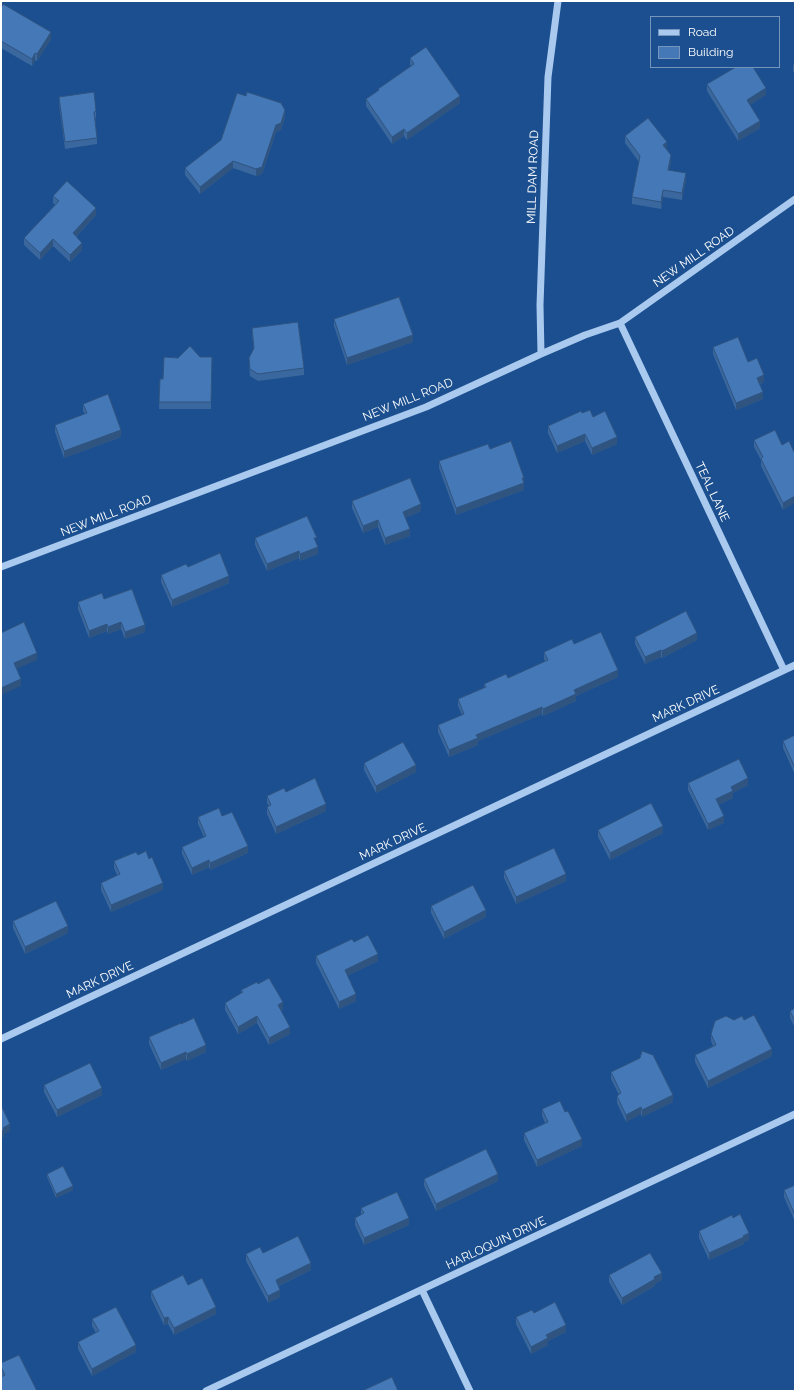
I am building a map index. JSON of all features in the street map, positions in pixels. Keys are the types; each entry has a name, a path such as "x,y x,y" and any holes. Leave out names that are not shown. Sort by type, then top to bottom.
{"street":[{"name":"MILL DAM ROAD","path":"541,354 540,305 548,77 558,1"},
{"name":"NEW MILL ROAD","path":"1,567 426,407 541,354 585,335 620,323 795,199"},
{"name":"TEAL LANE","path":"620,323 784,670"},
{"name":"MARK DRIVE","path":"1,1039 795,665"},
{"name":"HARLOQUIN DRIVE","path":"206,1391 795,1114"},
{"path":"422,1290 470,1391"}],"building":[{"path":"3,4 51,32 37,54 35,53 32,59 1,41 1,8"},
{"path":"426,47 460,96 407,133 404,129 392,137 366,99 414,64 410,58"},
{"path":"734,68 754,68 766,88 747,100 760,121 738,134 707,84"},
{"path":"94,92 96,111 94,112 97,138 65,142 59,97"},
{"path":"247,92 281,103 285,110 281,123 276,125 262,167 256,169 233,161 200,187 185,168 221,140 237,93 246,96"},
{"path":"648,118 667,142 663,145 671,155 668,170 686,173 682,193 663,190 661,202 632,197 640,156 625,136"},
{"path":"67,181 96,208 73,233 82,243 70,255 53,239 40,253 24,238 59,201 53,196"},
{"path":"399,297 413,335 347,358 334,319"},
{"path":"298,322 304,368 258,374 250,369 249,358 254,348 252,328"},
{"path":"738,337 748,362 757,358 764,375 757,378 763,392 736,403 713,347"},
{"path":"190,346 200,357 212,357 211,402 159,402 160,379 163,379 164,357 178,358"},
{"path":"108,394 121,430 64,451 55,425 87,413 83,404"},
{"path":"590,410 593,417 605,411 617,437 592,448 585,434 557,446 548,426 581,411 582,413"},
{"path":"775,430 782,445 789,441 795,454 795,496 783,503 761,459 763,457 754,440"},
{"path":"511,441 524,478 522,478 524,483 456,508 439,461 488,444 490,449"},
{"path":"410,478 421,504 403,512 410,529 385,538 378,520 363,526 352,501"},
{"path":"307,516 317,538 314,538 318,547 300,554 299,551 267,564 255,538"},
{"path":"220,553 229,576 172,600 161,575 186,564 188,567"},
{"path":"132,589 145,625 125,632 121,622 108,627 107,624 89,631 78,602 102,593 104,599"},
{"path":"686,611 697,633 662,651 661,650 645,657 635,637"},
{"path":"24,622 37,653 14,663 21,679 1,688 1,633"},
{"path":"601,632 618,670 574,690 576,694 543,709 542,707 476,735 478,738 449,750 438,725 464,714 458,699 486,687 484,684 506,674 508,678 548,660 544,652 572,639 574,644"},
{"path":"795,735 795,768 783,741"},
{"path":"403,742 416,765 376,786 364,763"},
{"path":"739,759 748,778 731,787 733,791 716,799 724,816 708,824 688,783"},
{"path":"315,778 326,804 276,827 267,807 271,805 267,796 284,788 286,792"},
{"path":"651,803 663,826 610,853 598,830"},
{"path":"219,808 222,816 232,812 248,846 210,863 209,860 192,868 182,847 206,836 198,817"},
{"path":"554,848 566,874 516,897 504,871"},
{"path":"146,851 149,859 152,857 163,883 111,905 101,883 120,874 114,861 136,852 138,855"},
{"path":"473,885 486,910 444,932 431,906"},
{"path":"56,901 68,926 25,947 13,921"},
{"path":"368,935 378,954 345,970 356,994 339,1002 316,956 352,939 354,942"},
{"path":"269,978 283,1002 278,1005 290,1027 269,1038 257,1016 238,1027 225,1003 243,992 241,990"},
{"path":"795,1008 795,1021 790,1011"},
{"path":"754,1015 772,1049 708,1081 695,1055 716,1045 711,1034 715,1021 726,1016 734,1020 742,1016 744,1020"},
{"path":"194,1018 206,1045 187,1054 186,1052 161,1063 149,1037"},
{"path":"642,1051 653,1055 673,1095 642,1110 641,1107 626,1115 617,1096 621,1093 611,1072 640,1058"},
{"path":"90,1063 102,1088 57,1110 44,1085"},
{"path":"560,1101 565,1112 568,1111 582,1139 537,1160 524,1133 548,1122 542,1109"},
{"path":"1,1105 10,1124 1,1131"},
{"path":"486,1149 498,1174 436,1204 424,1179"},
{"path":"63,1166 73,1186 56,1194 47,1174"},
{"path":"795,1185 795,1215 784,1190"},
{"path":"397,1192 409,1218 364,1238 355,1218 364,1213 361,1208"},
{"path":"740,1214 749,1233 743,1236 744,1237 709,1253 699,1231 732,1215 733,1218"},
{"path":"298,1236 311,1263 276,1280 280,1290 268,1296 246,1254 260,1247 263,1253"},
{"path":"650,1253 662,1273 654,1277 655,1279 622,1298 609,1275"},
{"path":"183,1275 188,1285 202,1278 216,1307 174,1328 168,1317 164,1318 151,1291"},
{"path":"555,1302 566,1325 546,1335 548,1338 531,1347 516,1317 532,1310 534,1313"},
{"path":"116,1307 136,1345 92,1369 78,1342 99,1331 92,1319"},
{"path":"19,1355 37,1391 1,1391 1,1377 5,1375 1,1367 1,1363"},
{"path":"392,1377 398,1391 362,1391"}]}
